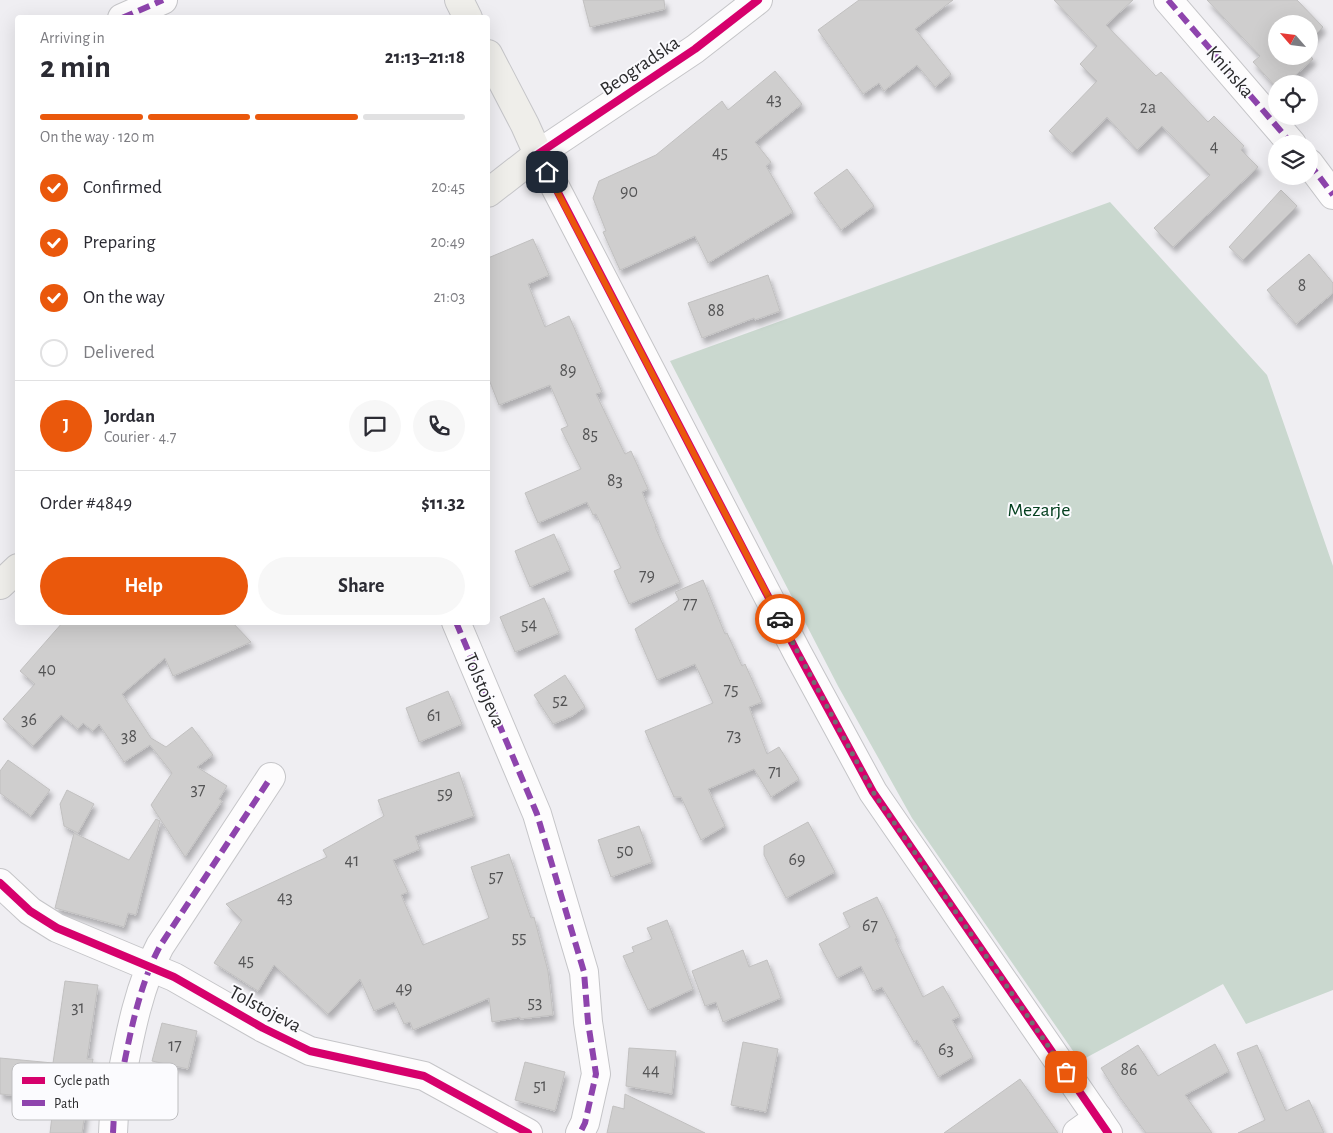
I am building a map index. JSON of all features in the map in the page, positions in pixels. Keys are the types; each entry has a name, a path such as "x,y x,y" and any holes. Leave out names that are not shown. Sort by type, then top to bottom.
{"main road":[{"path":"458,0 466,15"},
{"path":"490,58 538,154 490,190"},
{"path":"0,585 15,571"}],"street":[{"path":"129,15 163,0"},
{"name":"Beogradska","path":"538,154 695,49 758,0"},
{"name":"Kninska","path":"1168,0 1284,135"},
{"path":"538,154 793,643 873,792 1094,1128"},
{"path":"1318,175 1333,195"},
{"name":"Tolstojeva","path":"457,625 537,814 584,972 588,1022 596,1074 585,1123 580,1133"},
{"path":"126,1063 140,1000 150,967 160,946 271,777"},
{"name":"Tolstojeva","path":"0,883 30,911 57,928 174,977 263,1028 310,1051 424,1076 528,1133"},
{"path":"113,1133 114,1120"}],"green space":[{"name":"Mezarje","path":"1110,202 1267,375 1333,566 1333,990 1246,1024 1223,984 1080,1061 912,818 838,686 670,361"}],"building":[{"path":"583,0 664,0 665,9 590,27"},
{"path":"859,0 953,0 915,29 951,74 935,87 917,65 884,91 879,83 863,94 818,30"},
{"path":"1054,0 1133,0 1106,25 1156,76 1161,72 1208,122 1214,116 1244,146 1241,150 1258,167 1173,247 1154,228 1210,175 1162,126 1137,150 1107,117 1072,153 1049,131 1097,81 1080,64 1097,46"},
{"path":"1207,0 1297,0 1311,15 1268,15 1268,65 1307,65 1296,75 1268,75 1268,78 1253,62 1260,56"},
{"path":"1318,22 1323,27 1318,32"},
{"path":"775,71 802,104 755,142 771,162 766,166 793,212 708,263 695,236 620,270 603,232 606,231 593,198 599,181 656,155 722,101 728,110"},
{"path":"847,169 874,206 841,230 814,193"},
{"path":"1281,190 1297,206 1243,260 1229,247"},
{"path":"533,239 549,275 528,284 545,327 569,316 602,392 596,394 625,454 631,451 648,489 642,492 655,527 680,582 629,604 614,571 621,568 596,514 593,515 587,502 538,523 525,493 581,469 561,429 568,426 550,385 499,405 490,382 490,257"},
{"path":"1309,254 1333,283 1333,293 1296,324 1267,290"},
{"path":"768,275 780,311 755,320 754,318 702,338 688,303"},
{"path":"554,534 570,570 530,587 515,551"},
{"path":"703,580 725,634 727,633 742,666 745,664 762,702 749,707 767,754 779,747 799,779 771,797 754,769 708,789 725,826 701,840 681,797 674,797 645,731 713,703 695,664 657,680 635,629 679,600 675,592"},
{"path":"544,598 559,633 515,652 500,617"},
{"path":"60,625 235,625 251,642 173,676 165,658 122,694 151,738 166,747 192,727 213,755 197,767 227,786 219,799 222,801 185,857 151,805 172,773 150,745 124,762 99,724 93,731 83,723 78,729 61,715 33,746 3,719 35,684 20,671"},
{"path":"565,675 585,707 572,716 553,724 534,695"},
{"path":"448,691 462,724 419,742 406,708"},
{"path":"8,760 50,790 31,816 0,793 0,771"},
{"path":"459,772 474,816 415,836 420,849 393,860 408,892 401,895 423,945 489,918 471,867 509,854 531,918 534,917 548,971 553,1015 520,1019 520,1017 492,1022 489,998 413,1030 410,1022 404,1024 394,1002 374,1011 360,979 328,1014 274,965 258,991 214,963 242,920 226,904 327,857 323,850 384,816 378,800"},
{"path":"67,790 94,804 78,833 64,826 60,804"},
{"path":"156,819 160,821 136,915 128,913 124,927 55,908 74,833 129,860"},
{"path":"808,822 835,872 786,898 764,855 764,846"},
{"path":"639,826 652,862 611,877 598,840"},
{"path":"877,897 923,997 943,986 960,1016 952,1020 973,1057 938,1077 917,1040 914,1042 882,987 873,991 861,966 837,978 819,944 850,927 843,913"},
{"path":"667,920 693,989 648,1010 623,956 634,952 632,947 652,939 647,928"},
{"path":"743,950 749,967 767,960 781,998 723,1022 716,1002 705,1006 692,971"},
{"path":"65,981 98,985 87,1059 93,1059 92,1063 53,1063"},
{"path":"162,1023 197,1031 188,1069 178,1067 178,1063 152,1061"},
{"path":"743,1042 778,1049 766,1112 731,1105"},
{"path":"1215,1044 1229,1071 1185,1095 1212,1133 1146,1133 1101,1068 1138,1045 1158,1076"},
{"path":"1257,1045 1286,1111 1309,1100 1324,1133 1238,1133 1265,1120 1237,1053"},
{"path":"629,1048 676,1051 672,1094 626,1086"},
{"path":"0,1058 53,1063 12,1063 12,1095 0,1094"},
{"path":"525,1062 565,1072 555,1111 515,1100"},
{"path":"1020,1079 1058,1133 944,1133"},
{"path":"625,1094 705,1133 607,1133 613,1106 624,1109"},
{"path":"52,1120 84,1120 82,1133 50,1133"}],"marked path":[{"path":"129,15 163,0"},
{"path":"1168,0 1284,135"},
{"path":"1318,175 1333,195"},
{"path":"457,625 537,814 584,972 588,1022 596,1074 585,1123 580,1133"},
{"path":"125,1063 137,1006 151,965 160,946 271,777"},
{"path":"113,1133 114,1120"}],"cycle path":[{"path":"758,0 695,49 538,154 797,652 873,792 1108,1133"},
{"path":"0,883 30,911 57,928 174,977 263,1028 310,1051 424,1076 528,1133"}],"way so far":[{"path":"780,619 873,792 1066,1072"}],"route":[{"path":"547,172 780,619"}]}
